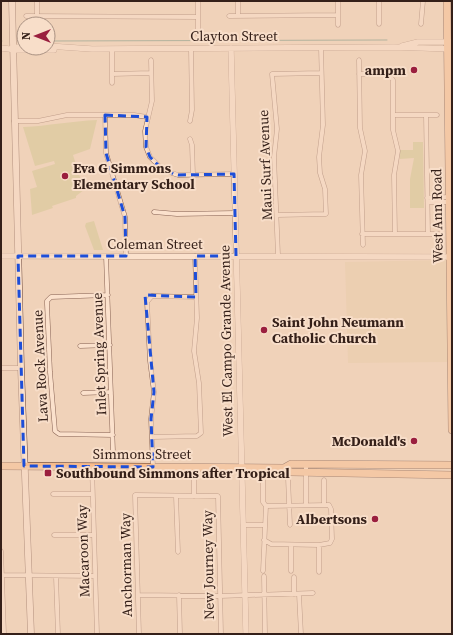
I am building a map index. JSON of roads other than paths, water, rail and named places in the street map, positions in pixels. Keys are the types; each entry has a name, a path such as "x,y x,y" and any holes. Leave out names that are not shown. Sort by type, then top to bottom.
{"main road":[{"path":"12,1 13,122 31,634"},
{"name":"West Ann Road","path":"447,1 450,45 447,77 451,257 452,430"},
{"path":"447,77 452,86"},
{"path":"448,149 452,157"},
{"name":"Simmons Street","path":"1,466 284,468 291,464 306,468 452,475"},
{"name":"Simmons Street","path":"306,468 452,465"}],"street":[{"path":"37,1 37,16"},
{"path":"198,1 198,34"},
{"path":"238,1 238,16"},
{"path":"338,1 338,25"},
{"path":"379,1 379,24"},
{"path":"421,24 423,1"},
{"path":"228,16 338,15"},
{"path":"56,17 198,17"},
{"name":"Clayton Street","path":"394,47 418,42 450,45"},
{"path":"418,42 418,49"},
{"name":"Clayton Street","path":"56,47 112,49 394,47 418,49 450,45"},
{"name":"Clayton Street","path":"1,48 16,47"},
{"name":"Clayton Street","path":"12,48 17,50 66,50 74,48"},
{"name":"West El Campo Grande Avenue","path":"231,48 246,634"},
{"path":"277,215 326,214 325,190 319,157 323,125 321,48"},
{"path":"112,49 112,83"},
{"path":"190,121 192,110 191,49"},
{"path":"151,60 152,101 145,131 146,147 150,157 163,170 178,175 234,174"},
{"path":"359,60 360,128 365,151 361,175 363,245"},
{"path":"112,74 151,73"},
{"name":"Maui Surf Avenue","path":"278,255 274,157 277,129 272,74 321,73"},
{"path":"359,74 388,74 393,80 393,130 398,151 394,175 395,234"},
{"path":"13,122 38,121 68,115 148,117"},
{"path":"105,115 106,153 125,216 126,256"},
{"path":"393,115 437,115"},
{"path":"426,115 428,234"},
{"path":"190,139 192,145 193,175"},
{"path":"427,200 450,199"},
{"path":"154,212 177,214 235,213"},
{"path":"362,234 439,234"},
{"name":"Coleman Street","path":"1,256 278,255 451,257"},
{"name":"Inlet Spring Avenue","path":"106,256 113,452"},
{"path":"153,437 199,435 199,382 194,351 197,318 195,256"},
{"name":"Lava Rock Avenue","path":"108,295 53,297 49,298 47,304 54,428 57,433 112,435"},
{"path":"154,467 152,419 154,392 150,361 147,302 152,296 196,298"},
{"path":"80,346 110,345"},
{"path":"1,368 21,368"},
{"path":"83,393 111,392"},
{"name":"Macaroon Way","path":"92,467 97,634"},
{"path":"178,552 176,496 194,496 194,467"},
{"path":"306,468 306,505"},
{"path":"288,478 290,525"},
{"path":"263,480 263,502 266,506 263,574 264,634"},
{"path":"324,480 324,505"},
{"path":"54,494 92,494"},
{"name":"Anchorman Way","path":"139,634 135,495 176,496"},
{"name":"New Journey Way","path":"194,496 218,496 221,634"},
{"path":"264,540 271,544 319,545 330,543 332,539 330,506 266,506"},
{"path":"243,525 264,525"},
{"path":"54,535 94,535"},
{"path":"291,544 291,571"},
{"path":"319,545 319,572"},
{"path":"1,551 4,634"},
{"path":"1,575 56,577 95,576"},
{"path":"56,577 58,634"},
{"path":"294,577 297,594 300,634"},
{"path":"138,595 220,596 313,593"},
{"path":"179,595 180,634"}],"waterway":[{"path":"56,41 387,40"}],"place":[{"name":"ampm","path":"414,70"},
{"name":"Eva G Simmons Elementary School","path":"65,176"},
{"name":"Saint John Neumann Catholic Church","path":"264,330"},
{"name":"McDonald's","path":"414,441"},
{"name":"Southbound Simmons after Tropical","path":"48,473"},
{"name":"Albertsons","path":"375,519"}]}
